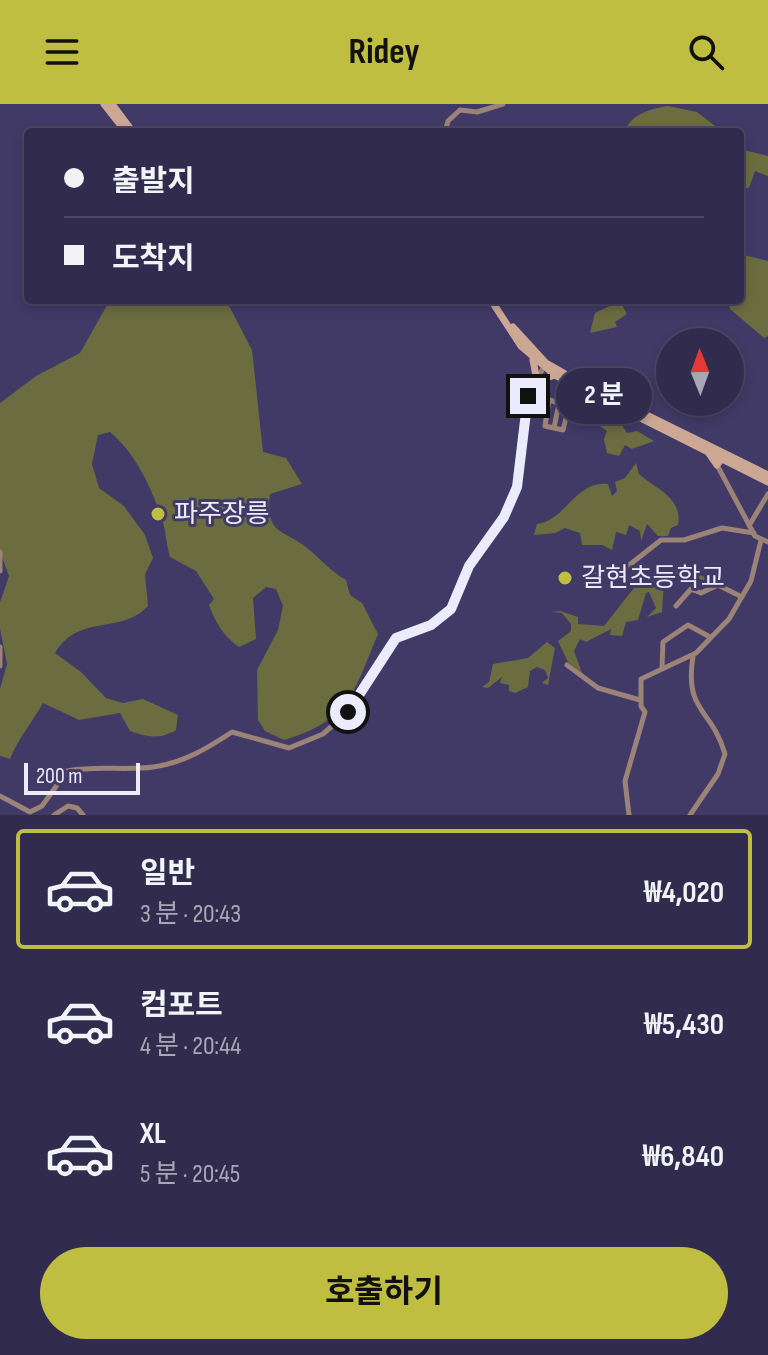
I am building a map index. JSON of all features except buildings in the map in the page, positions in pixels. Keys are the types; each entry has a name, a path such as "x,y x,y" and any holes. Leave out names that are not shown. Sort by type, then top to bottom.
{"main road":[{"path":"104,104 123,128"},
{"path":"112,104 130,128"},
{"path":"495,304 514,338 533,358 768,475"},
{"path":"496,304 522,340 555,375 707,451 719,462 768,482"},
{"path":"533,358 537,381 555,375"}],"street":[{"path":"446,128 448,121 460,110 477,112 503,104"},
{"path":"0,796 30,812 42,806 67,771 96,765 153,767 203,752 232,732 289,748 335,725 359,699 377,664 396,638 431,625 451,609 469,566 504,517 517,487 528,396 545,365"},
{"path":"540,391 549,400 569,406 563,430 545,426 549,400"},
{"path":"554,428 559,403"},
{"path":"629,815 625,781 645,712 640,700 641,679 693,655 729,619 751,581 764,541 749,525 719,462"},
{"path":"749,525 768,494"},
{"path":"589,571 611,573 628,566 661,540 684,540 722,528 754,533"},
{"path":"0,552 0,571"},
{"path":"676,606 691,589 701,593 718,585 742,597"},
{"path":"662,667 663,642 688,625 710,637"},
{"path":"0,647 0,666"},
{"path":"690,815 718,774 725,754 710,723 694,702 689,674 693,655"},
{"path":"567,665 598,688 640,700"},
{"path":"54,815 68,806 77,808 83,815"}],"green space":[{"path":"668,106 697,112 718,128 626,128 642,113"},
{"path":"744,150 768,156 768,176 755,171 749,188 744,187"},
{"path":"744,255 768,261 768,336 764,338 730,309 729,304 744,304"},
{"path":"108,304 228,304 252,350 263,452 286,458 302,484 270,494 273,524 346,580 350,595 362,603 378,634 347,701 323,723 284,740 265,731 258,720 257,670 278,630 283,606 276,589 266,587 253,598 256,639 239,647 217,623 209,605 214,599 196,571 170,557 162,519 148,483 128,450 110,432 98,435 92,464 99,488 124,506 145,535 153,558 145,574 148,606 125,620 76,633 55,653 81,672 106,698 123,703 143,699 178,715 176,730 148,736 130,731 120,713 79,720 43,703 10,759 0,756 0,689 7,664 0,629 0,602 9,576 0,552 0,403 36,376 80,353"},
{"path":"614,304 622,304 627,314 615,322 617,327 590,333 595,313"},
{"path":"580,391 620,410 618,419 627,433 637,431 654,441 632,449 625,445 619,456 607,453 604,439 607,431 601,427 595,411 561,395"},
{"path":"636,463 639,474 666,494 676,507 678,525 671,528 668,536 658,536 647,524 641,541 640,531 629,525 626,535 616,532 612,550 602,545 582,545 580,533 565,528 555,533 534,535 537,524 555,516 587,488 608,484 612,496 617,491 615,482 625,478"},
{"path":"694,572 717,583 682,575 668,585 664,579 662,612 647,617 656,608 649,592 646,593 638,620 626,622 622,636 610,635 611,629 586,642 580,639 574,651 582,673 568,662 558,641 571,631 571,624 562,613 552,612 560,611 578,617 578,624 604,626 637,584 658,574"},
{"path":"547,642 555,648 548,685 542,683 548,678 545,670 537,667 530,671 528,687 515,693 509,691 509,685 500,683 502,677 488,688 482,687 489,682 493,664 528,658"}],"place":[{"name":"파주장릉","path":"158,514"},
{"name":"갈현초등학교","path":"565,578"}],"route":[{"path":"348,712 396,638 431,625 451,609 469,566 483,542 504,517 517,487 522,463 522,431 528,396"}]}
